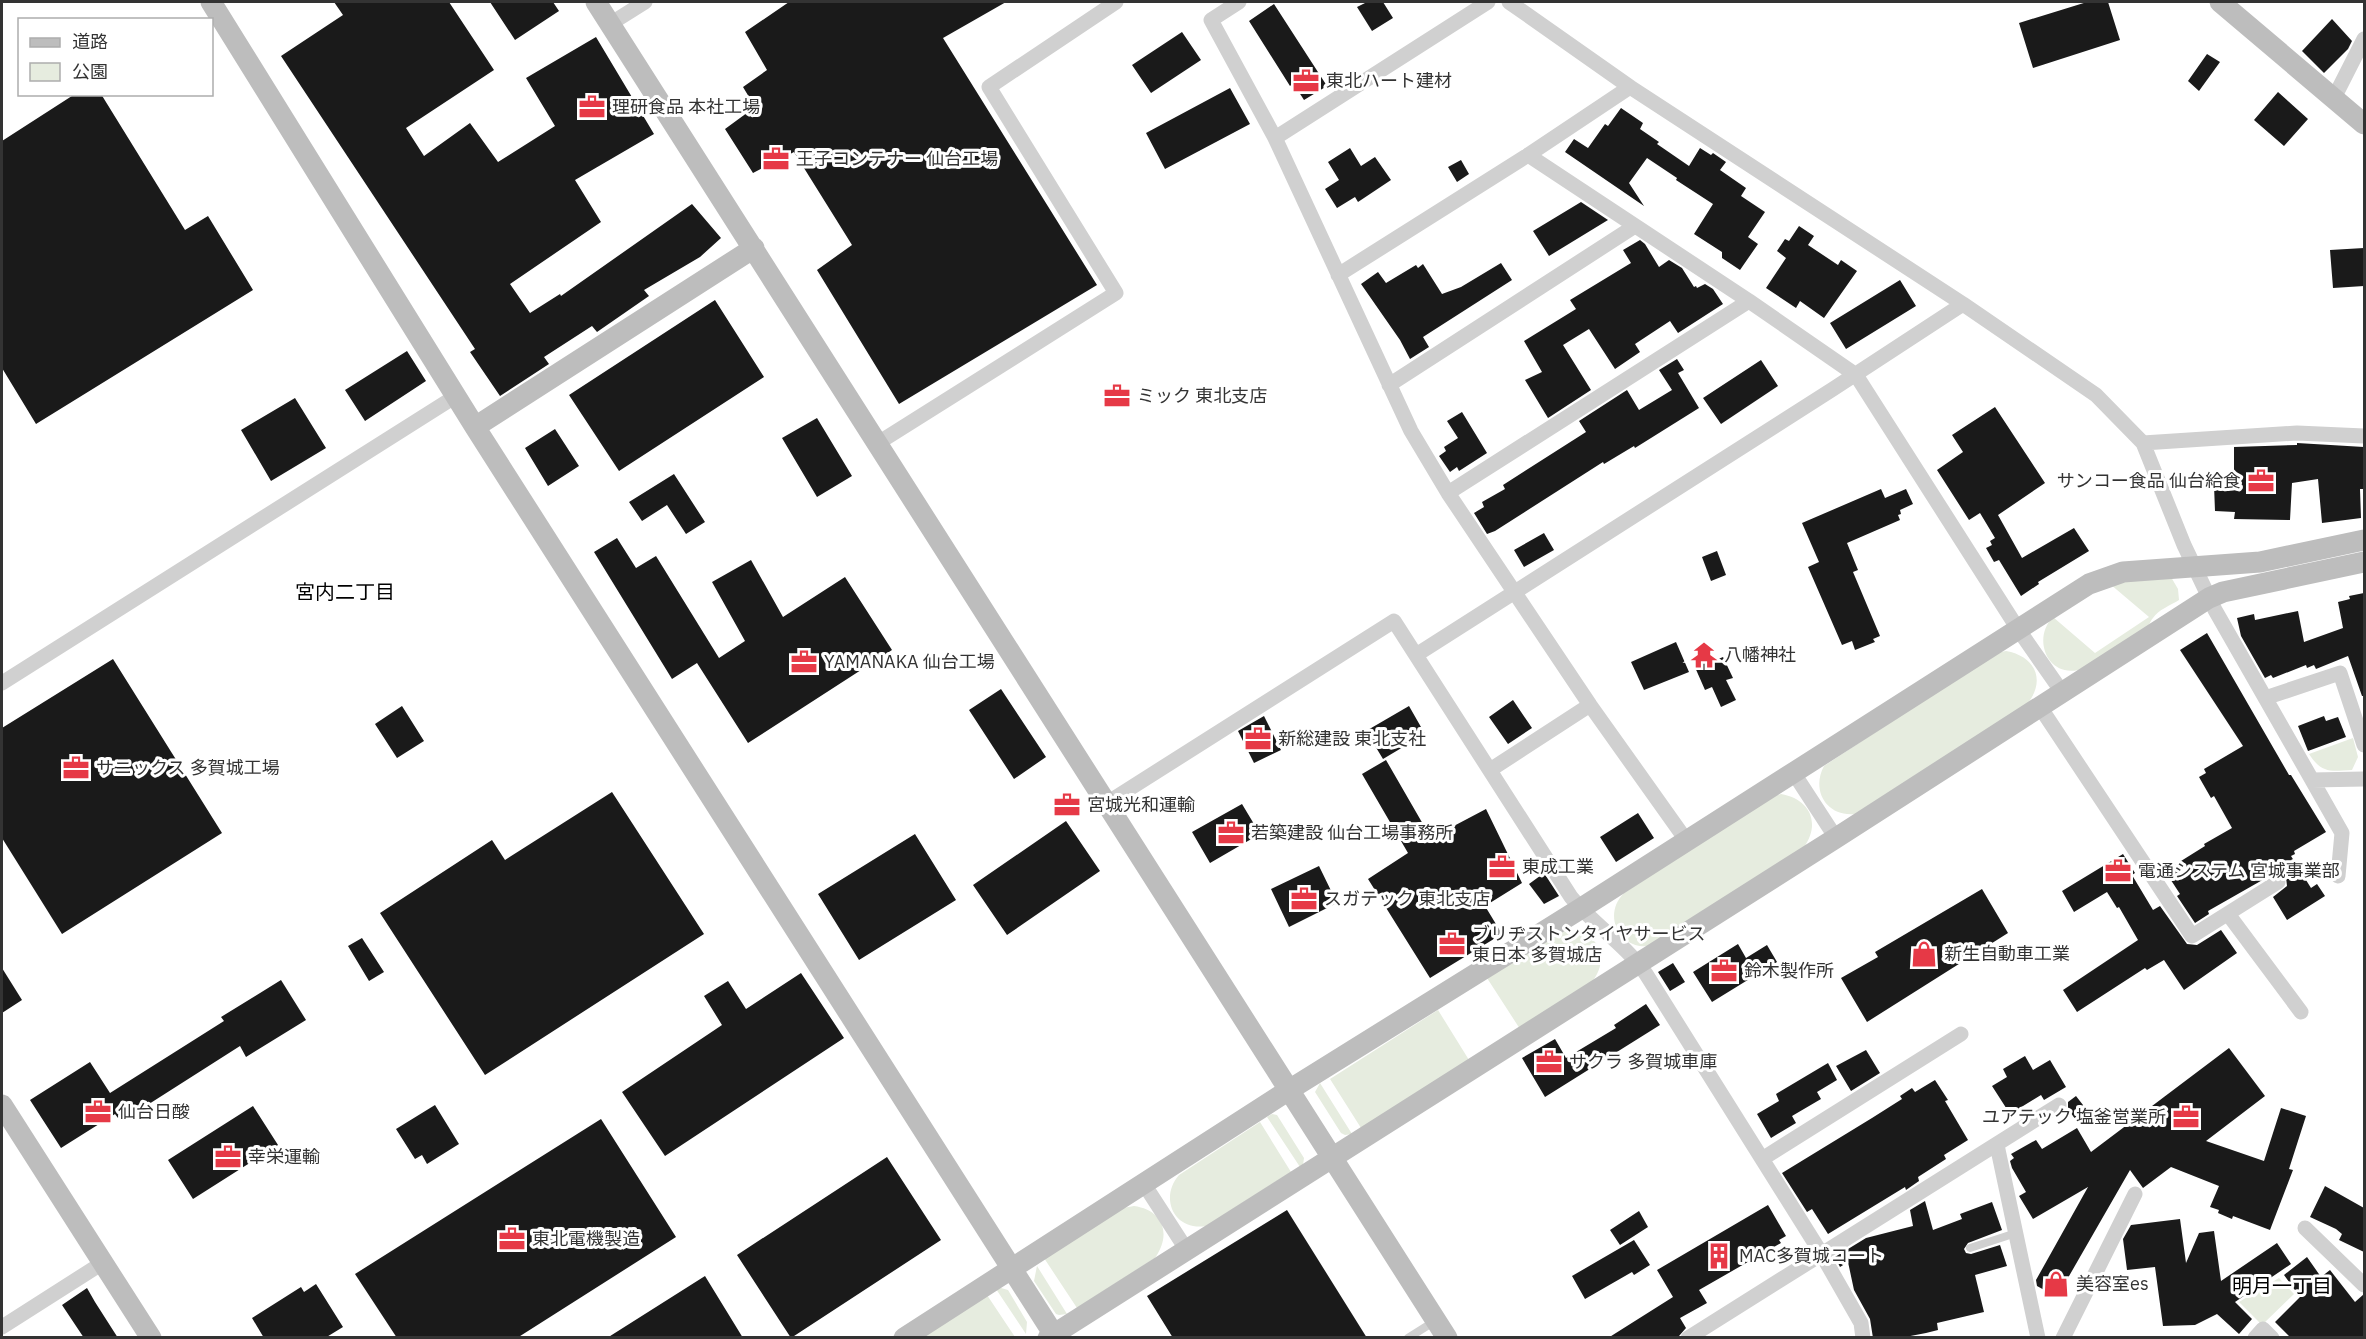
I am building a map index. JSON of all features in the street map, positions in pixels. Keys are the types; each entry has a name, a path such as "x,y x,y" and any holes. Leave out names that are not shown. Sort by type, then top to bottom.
{"street":[{"path":"211,2 475,427 1012,1268 1053,1336 1331,1156 1836,838 2209,597 2364,562"},
{"path":"596,2 1441,1329"},
{"path":"610,24 645,2"},
{"path":"878,443 1116,293 989,87 1116,2"},
{"path":"1239,2 1211,20 1275,138 1411,431 1448,493 1514,592 1590,705 1686,840"},
{"path":"1275,138 1488,2"},
{"path":"1509,2 1630,87 1963,304 2096,395 2143,443 2209,597 2342,833 2338,876"},
{"path":"2220,2 2364,124"},
{"path":"2334,98 2364,39"},
{"path":"1338,275 1528,155 1630,87"},
{"path":"1528,155 1749,301 1856,375 2018,629 2062,692"},
{"path":"1389,385 1635,226"},
{"path":"475,427 754,248"},
{"path":"1448,493 1749,301"},
{"path":"1416,654 1856,375 1963,304"},
{"path":"2,683 456,396"},
{"path":"2143,443 2297,433 2364,436"},
{"path":"904,1338 1289,1090 1580,909 2089,584 2123,572 2260,562 2364,541"},
{"path":"1107,803 1394,621 1567,892 1580,909 1638,963 1821,1253 1861,1323 1863,1338"},
{"path":"2265,698 2340,673 2364,745"},
{"path":"1491,770 1590,705"},
{"path":"2040,707 2192,936 2278,882"},
{"path":"1793,772 1836,838"},
{"path":"2312,780 2364,779"},
{"path":"2228,914 2301,1012"},
{"path":"1762,1159 1962,1034"},
{"path":"2,1105 151,1338"},
{"path":"1688,1338 2059,1105"},
{"path":"1997,1145 2038,1338"},
{"path":"1144,1184 1186,1249"},
{"path":"2063,1338 2135,1194"},
{"path":"2305,1228 2364,1285"},
{"path":"2,1327 104,1262"},
{"path":"2255,1338 2263,1329 2272,1338"}],"lane":[{"path":"1970,1248 2016,1233"},
{"path":"1408,1338 1441,1329"}],"green space":[{"path":"2171,577 2178,589 2179,600 2158,613 2147,629 2078,670 2067,671 2051,662 2046,654 2044,635 2053,617 2095,653 2149,617 2110,584 2126,578"},
{"path":"2006,651 2024,658 2035,670 2036,686 2028,703 1855,814 1845,814 1829,806 1820,793 1820,775 1824,766 1996,653"},
{"path":"2353,738 2358,757 2352,770 2328,770 2318,765 2309,754"},
{"path":"1781,794 1799,801 1810,813 1812,829 1804,847 1650,946 1639,946 1622,937 1614,920 1614,911 1624,893 1771,797"},
{"path":"1570,930 1589,936 1599,948 1601,956 1597,973 1592,982 1520,1029 1487,978 1560,932"},
{"path":"1438,1010 1469,1060 1361,1128 1330,1079"},
{"path":"1320,1083 1352,1134 1341,1133 1315,1092"},
{"path":"1272,1114 1277,1115 1304,1158 1303,1165 1300,1167 1267,1117"},
{"path":"1260,1122 1291,1172 1206,1226 1195,1226 1178,1218 1170,1203 1170,1193 1179,1175"},
{"path":"1134,1206 1152,1212 1162,1224 1163,1240 1155,1258 1077,1308 1044,1258 1123,1208"},
{"path":"1037,1266 1067,1314 1056,1314 1034,1281"},
{"path":"2279,1278 2294,1294 2262,1325 2239,1302"},
{"path":"996,1289 1008,1290 1027,1322 1026,1334"},
{"path":"987,1295 1015,1337 922,1338"}],"building":[{"path":"334,2 449,2 494,70 406,128 424,156 470,123 498,162 555,126 526,78 596,37 654,134 575,180 601,222 510,284 530,313 560,294 561,296 692,204 721,238 700,257 644,290 649,296 597,332 592,326 544,357 549,364 500,396 470,352 475,349 281,56 343,15"},
{"path":"490,2 553,2 559,11 515,40"},
{"path":"789,2 1006,2 943,38 1097,285 899,404 817,270 852,245 794,152 753,173 725,129 755,107 743,87 767,70 745,32"},
{"path":"1367,2 1383,2 1393,18 1372,31 1357,7"},
{"path":"2087,2 2108,2 2120,40 2033,68 2019,23"},
{"path":"1274,4 1327,86 1304,100 1293,83 1290,86 1249,21"},
{"path":"2332,19 2352,41 2348,49 2324,73 2302,51"},
{"path":"1182,32 1201,60 1151,93 1132,65"},
{"path":"2207,54 2220,62 2199,91 2188,81"},
{"path":"1230,88 1250,124 1165,169 1146,133"},
{"path":"2278,92 2308,119 2284,146 2254,120"},
{"path":"72,96 102,96 185,230 208,216 253,290 36,424 2,368 2,141"},
{"path":"1621,108 1643,123 1640,129 1659,142 1657,144 1689,166 1700,148 1726,162 1720,170 1746,188 1741,196 1765,212 1748,237 1758,244 1740,270 1722,258 1722,252 1694,234 1713,204 1676,180 1677,178 1647,158 1629,183 1644,206 1565,152 1574,139 1588,148 1605,124 1608,126"},
{"path":"1350,148 1361,166 1375,157 1391,180 1358,202 1355,197 1337,208 1325,189 1339,180 1328,162"},
{"path":"1461,160 1469,174 1457,182 1448,167"},
{"path":"1581,202 1608,220 1549,256 1533,231"},
{"path":"1799,226 1814,236 1808,245 1838,265 1841,260 1857,271 1824,318 1800,301 1796,308 1766,288 1786,258 1777,251 1785,239 1789,241"},
{"path":"1640,240 1659,267 1669,260 1682,268 1694,287 1705,284 1713,289 1723,304 1678,333 1670,321 1635,344 1640,352 1615,369 1589,329 1563,345 1591,390 1548,418 1525,380 1542,372 1524,341 1576,309 1570,300 1631,263 1623,250"},
{"path":"2364,248 2364,286 2333,288 2330,250"},
{"path":"1501,263 1512,280 1423,337 1429,347 1410,359 1400,340 1361,284 1378,272 1386,283 1416,265 1418,268 1423,264 1442,294 1461,287"},
{"path":"1900,280 1916,306 1846,349 1830,323"},
{"path":"715,300 764,377 619,471 569,395"},
{"path":"407,351 426,381 365,421 345,390"},
{"path":"1677,359 1684,370 1678,373 1699,408 1635,448 1634,446 1604,464 1603,462 1487,534 1474,513 1484,507 1482,502 1505,489 1503,485 1586,432 1579,421 1627,390 1639,410 1672,390 1659,370"},
{"path":"1761,360 1778,386 1721,424 1703,398"},
{"path":"295,398 326,448 271,481 241,430"},
{"path":"1995,407 2045,483 1998,515 2022,558 2074,528 2089,551 2038,582 2039,584 2021,596 1999,560 1994,562 1986,548 1992,545 1990,541 1995,538 1980,513 1969,520 1937,470 1963,452 1952,435"},
{"path":"1462,412 1487,453 1459,471 1457,467 1450,472 1439,456 1446,451 1444,447 1458,438 1447,421"},
{"path":"817,418 852,476 817,497 782,438"},
{"path":"555,429 579,466 548,486 525,448"},
{"path":"2297,443 2364,447 2364,489 2360,489 2361,518 2322,523 2318,479 2292,483 2290,520 2234,519 2235,512 2215,511 2214,485 2220,479 2234,478 2234,447 2297,445"},
{"path":"674,474 705,522 686,534 667,505 642,521 629,502"},
{"path":"1881,489 1885,498 1906,489 1913,504 1900,510 1901,514 1898,515 1900,520 1847,543 1858,570 1853,572 1880,636 1873,639 1875,642 1855,650 1852,641 1842,645 1808,567 1819,562 1802,523"},
{"path":"1544,533 1554,550 1524,567 1514,550"},
{"path":"617,538 636,568 656,556 719,658 745,641 712,582 751,560 783,617 845,577 892,650 748,743 697,663 672,679 594,552"},
{"path":"1717,551 1726,575 1711,581 1702,557"},
{"path":"2364,593 2364,696 2362,696 2348,656 2316,669 2314,665 2307,668 2306,665 2273,678 2271,675 2265,678 2241,636 2237,618 2254,614 2255,620 2298,611 2304,642 2343,628 2338,602 2350,599 2349,596"},
{"path":"2207,633 2289,775 2326,832 2294,851 2295,854 2291,856 2311,888 2317,884 2325,896 2287,920 2273,897 2287,886 2286,877 2282,873 2273,874 2208,911 2209,914 2195,923 2177,896 2180,894 2165,871 2232,828 2214,796 2211,798 2199,777 2206,773 2204,769 2243,746 2180,650"},
{"path":"1676,642 1689,672 1644,690 1631,662"},
{"path":"1714,656 1716,660 1723,657 1733,678 1726,680 1736,700 1721,707 1712,687 1705,690 1694,665"},
{"path":"113,659 222,833 62,934 2,838 2,728"},
{"path":"1001,689 1046,757 1014,779 969,710"},
{"path":"1513,700 1532,728 1508,744 1489,717"},
{"path":"402,706 424,741 397,758 375,724"},
{"path":"1409,706 1425,734 1383,759 1366,731"},
{"path":"1264,716 1281,750 1254,763 1238,731"},
{"path":"2324,716 2326,721 2338,717 2346,737 2308,751 2298,726"},
{"path":"1386,760 1431,838 1486,809 1522,883 1485,906 1502,934 1430,978 1368,879 1408,853 1362,774"},
{"path":"612,792 704,934 485,1075 380,913 492,840 505,860"},
{"path":"1242,804 1260,834 1210,863 1192,832"},
{"path":"1638,813 1654,838 1616,862 1600,837"},
{"path":"1066,821 1100,871 1007,935 973,885"},
{"path":"915,834 956,900 859,960 818,894"},
{"path":"2123,854 2135,873 2132,875 2153,910 2160,906 2187,944 2197,945 2221,930 2237,953 2184,990 2164,960 2147,970 2145,968 2077,1012 2063,990 2138,940 2119,907 2117,908 2107,892 2074,912 2062,891"},
{"path":"1319,866 1337,903 1289,927 1271,889"},
{"path":"1544,873 1559,896 1544,904 1529,884"},
{"path":"1982,889 2008,933 1867,1022 1841,978 1878,957 1875,952"},
{"path":"362,938 384,972 369,981 348,946"},
{"path":"1738,944 1746,958 1767,945 1777,962 1712,1002 1693,972"},
{"path":"1673,963 1685,982 1670,991 1658,972"},
{"path":"2,968 22,1000 2,1013"},
{"path":"801,973 844,1038 665,1156 622,1092 722,1025 704,996 728,981 746,1009"},
{"path":"281,980 306,1020 246,1057 240,1046 138,1111 135,1107 118,1118 115,1114 61,1148 30,1100 90,1062 110,1093 224,1021 221,1017"},
{"path":"1646,1004 1660,1025 1545,1097 1522,1058 1555,1039 1566,1058 1616,1028 1614,1025"},
{"path":"2229,1048 2265,1096 2206,1141 2264,1161 2281,1108 2306,1116 2289,1169 2293,1170 2270,1230 2233,1216 2232,1219 2210,1207 2219,1186 2171,1167 2143,1188 2130,1170 2057,1297 2037,1286 2036,1280 2088,1187 2033,1219 2019,1196 2026,1192 2012,1168 2010,1161 2014,1158 2011,1154 2036,1140 2042,1149 2077,1128 2091,1152"},
{"path":"1866,1050 1880,1073 1851,1091 1836,1066"},
{"path":"2025,1056 2033,1070 2050,1060 2066,1087 2044,1100 2041,1095 2010,1114 1992,1086 2007,1077 2003,1069"},
{"path":"1828,1063 1837,1080 1817,1092 1821,1099 1792,1116 1796,1123 1771,1138 1757,1114 1779,1101 1776,1094"},
{"path":"1935,1080 1968,1140 1944,1155 1946,1159 1918,1177 1919,1181 1906,1190 1905,1187 1828,1234 1812,1209 1807,1212 1782,1173 1902,1099 1900,1096 1912,1088 1915,1092"},
{"path":"2076,1096 2090,1114 2078,1123 2068,1109 2068,1102"},
{"path":"435,1105 459,1144 427,1164 422,1155 415,1159 396,1129"},
{"path":"253,1106 278,1145 193,1199 168,1160"},
{"path":"601,1119 676,1237 517,1338 397,1338 355,1274"},
{"path":"887,1157 941,1240 791,1338 737,1255"},
{"path":"2325,1186 2364,1208 2364,1252 2339,1240 2342,1234 2336,1229 2310,1217"},
{"path":"1925,1201 1933,1230 1962,1219 1960,1214 1992,1202 2002,1230 1968,1243 1964,1249 1966,1253 1971,1254 2000,1245 2007,1266 1975,1275 1984,1312 1937,1323 1938,1330 1926,1333 1900,1338 1873,1338 1870,1319 1854,1290 1848,1262 1840,1267 1835,1257 1866,1238 1913,1226 1910,1210"},
{"name":"MAC多賀城コート","path":"1768,1205 1786,1236 1779,1240 1781,1243 1699,1290 1707,1303 1680,1318 1686,1328 1679,1336 1608,1338 1673,1297 1657,1270"},
{"path":"1287,1210 1367,1338 1173,1338 1147,1296"},
{"path":"1639,1211 1648,1227 1620,1245 1610,1230"},
{"path":"2180,1219 2186,1263 2199,1233 2214,1231 2221,1281 2277,1243 2291,1264 2235,1302 2252,1319 2239,1334 2217,1314 2195,1325 2163,1326 2155,1267 2127,1270 2123,1239 2131,1225"},
{"path":"1634,1240 1650,1265 1634,1275 1632,1272 1585,1299 1572,1276"},
{"path":"2307,1257 2321,1277 2330,1270 2355,1302 2364,1294 2364,1338 2291,1338 2275,1322 2300,1297 2284,1275"},
{"path":"705,1276 743,1338 607,1338"},
{"path":"316,1284 343,1327 325,1338 264,1338 252,1318 301,1287 304,1292"},
{"path":"87,1288 118,1338 84,1338 62,1305"}],"place":[{"name":"東北ハート建材","path":"1306,81"},
{"name":"理研食品 本社工場","path":"592,107"},
{"name":"王子コンテナー 仙台工場","path":"776,159"},
{"name":"ミック 東北支店","path":"1117,396"},
{"name":"サンコー食品 仙台給食","path":"2261,481"},
{"name":"八幡神社","path":"1704,655"},
{"name":"YAMANAKA 仙台工場","path":"804,662"},
{"name":"新総建設 東北支社","path":"1258,739"},
{"name":"サニックス 多賀城工場","path":"76,768"},
{"name":"宮城光和運輸","path":"1067,805"},
{"name":"若築建設 仙台工場事務所","path":"1231,833"},
{"name":"東成工業","path":"1502,867"},
{"name":"電通システム 宮城事業部","path":"2118,871"},
{"name":"スガテック 東北支店","path":"1304,899"},
{"name":"ブリヂストンタイヤサービス 東日本 多賀城店","path":"1452,944"},
{"name":"新生自動車工業","path":"1924,954"},
{"name":"鈴木製作所","path":"1724,971"},
{"name":"サクラ 多賀城車庫","path":"1549,1062"},
{"name":"仙台日酸","path":"98,1112"},
{"name":"ユアテック 塩釜営業所","path":"2186,1117"},
{"name":"幸栄運輸","path":"228,1157"},
{"name":"東北電機製造","path":"512,1239"},
{"name":"MAC多賀城コート","path":"1719,1256"},
{"name":"美容室es","path":"2056,1284"}],"district":[{"name":"宮内二丁目","path":"345,592"},
{"name":"明月一丁目","path":"2282,1286"}]}
